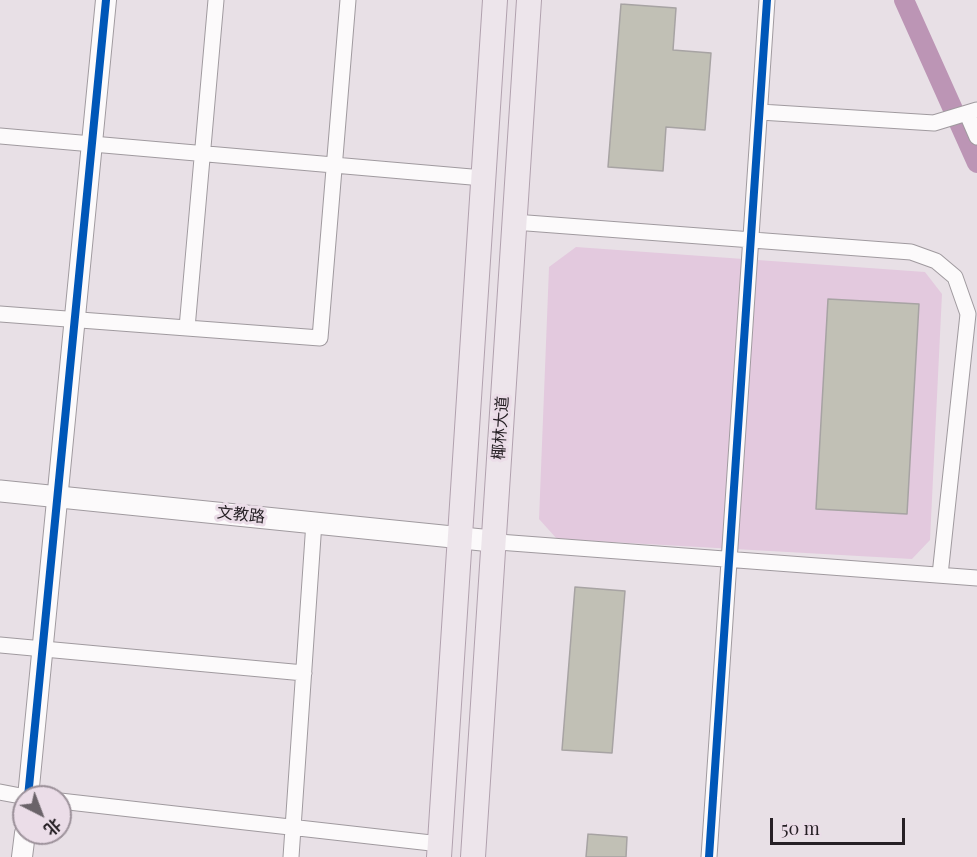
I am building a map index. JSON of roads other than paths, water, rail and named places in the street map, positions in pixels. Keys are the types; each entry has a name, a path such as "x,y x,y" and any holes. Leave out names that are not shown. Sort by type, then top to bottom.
{"main road":[{"name":"椰林大道","path":"473,857 483,178 495,0"},
{"name":"椰林大道","path":"439,850 478,540 514,222 529,0"},
{"name":"文教路","path":"0,491 478,540"}],"street":[{"path":"28,785 106,0"},
{"path":"187,328 216,0"},
{"path":"0,314 320,338 348,0"},
{"path":"709,857 767,0"},
{"path":"760,112 934,123 969,113 977,136"},
{"path":"0,136 483,178"},
{"path":"514,222 751,238 911,252 936,261 955,277 968,314 940,575"},
{"path":"291,857 314,522"},
{"path":"478,540 977,578"},
{"path":"0,645 304,673"},
{"path":"72,802 293,827 439,850"}],"waterway":[{"path":"904,0 977,163"}]}
